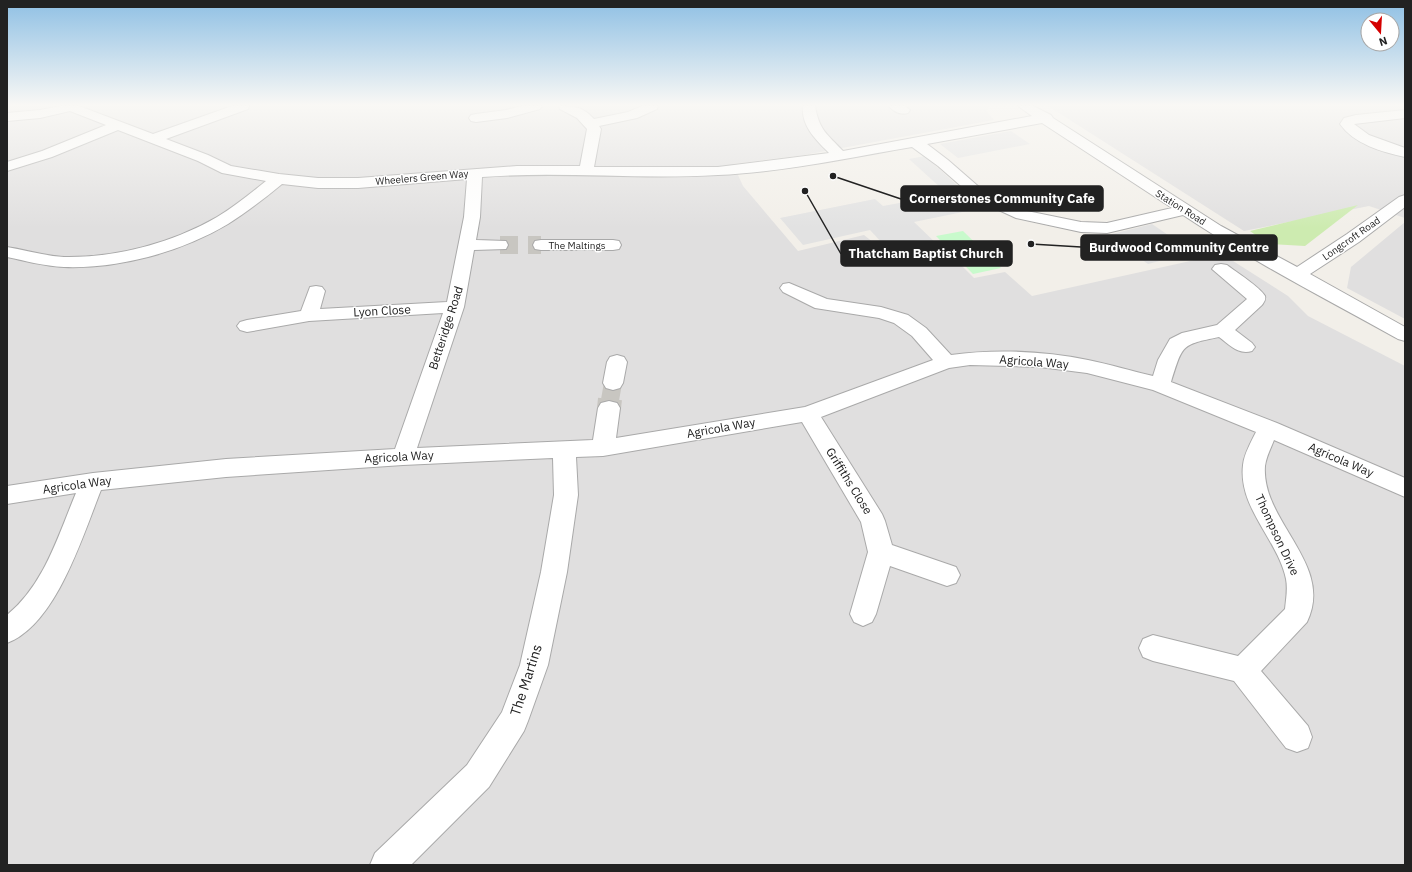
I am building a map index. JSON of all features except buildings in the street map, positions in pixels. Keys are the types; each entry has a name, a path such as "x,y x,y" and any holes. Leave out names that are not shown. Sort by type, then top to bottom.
{"street":[{"path":"7,167 65,147"},
{"name":"Wheelers Green Way","path":"173,147 203,158 227,170 278,179 318,183 358,182 517,170 651,172 718,171 792,163 890,147"},
{"path":"586,171 591,147"},
{"path":"831,147 840,156"},
{"path":"921,147 943,163 982,197 1022,215 1081,227 1107,228 1185,210"},
{"name":"Station Road","path":"1089,147 1221,232 1405,336"},
{"path":"1388,147 1405,153"},
{"name":"Betteridge Road","path":"403,457 455,307 472,217 475,173"},
{"path":"7,252 43,260 76,261 120,257 146,251 176,242 214,225 251,201 278,179"},
{"name":"Longcroft Road","path":"1297,275 1405,200"},
{"path":"467,245 500,245"},
{"name":"The Maltings","path":"542,245 613,245"},
{"path":"1160,385 1168,360 1177,343 1189,337 1223,330 1256,301 1256,297 1252,293 1221,269"},
{"path":"789,288 819,309 881,313 901,319 919,332 946,362"},
{"path":"309,315 316,291"},
{"name":"Lyon Close","path":"247,326 309,315 455,307"},
{"path":"1223,330 1245,347"},
{"name":"Agricola Way","path":"7,495 93,482 226,468 403,457 603,448 808,414 946,362 970,359 1040,360 1087,366 1160,385 1269,428 1318,451 1405,488"},
{"path":"613,383 617,362"},
{"path":"603,448 609,408"},
{"name":"Griffiths Close","path":"808,414 873,521 881,552 864,614"},
{"name":"Thompson Drive","path":"1242,670 1298,614 1300,590 1298,576 1257,496 1254,480 1254,464 1269,428"},
{"name":"The Martins","path":"387,865 478,776 513,721 534,665 554,572 566,495 564,450"},
{"path":"7,631 24,616 43,593 53,577 93,482"},
{"path":"881,552 947,575"},
{"path":"1153,648 1242,670 1297,737"}],"shaded area":[{"path":"7,147 849,147 804,155 733,164 743,186 798,251 864,235 894,259 946,250 974,278 1005,272 1032,296 1222,254 1288,296 1308,316 1405,366 1405,865 7,865"},
{"path":"943,147 1016,147 958,158"},
{"path":"1112,147 1405,147 1405,218 1369,206 1244,231"},
{"path":"925,156 958,186 942,189 909,159"},
{"path":"932,197 945,208 976,202 982,208 914,222 941,248 896,258 870,230 803,245 780,218 875,199 883,206"},
{"path":"1405,222 1405,319 1347,288 1351,267"},
{"path":"1152,224 1193,252 1148,264 1108,235"}],"green space":[{"path":"1358,205 1305,246 1268,244 1250,231"},
{"path":"963,231 1001,268 973,274 936,236"}],"tunnel":[{"path":"500,245 541,245"},
{"path":"610,400 613,383"},
{"path":"609,408 610,399"}],"place":[{"name":"Cornerstones Community Cafe","path":"833,176"},
{"name":"Thatcham Baptist Church","path":"805,191"},
{"name":"Burdwood Community Centre","path":"1031,244"}]}
